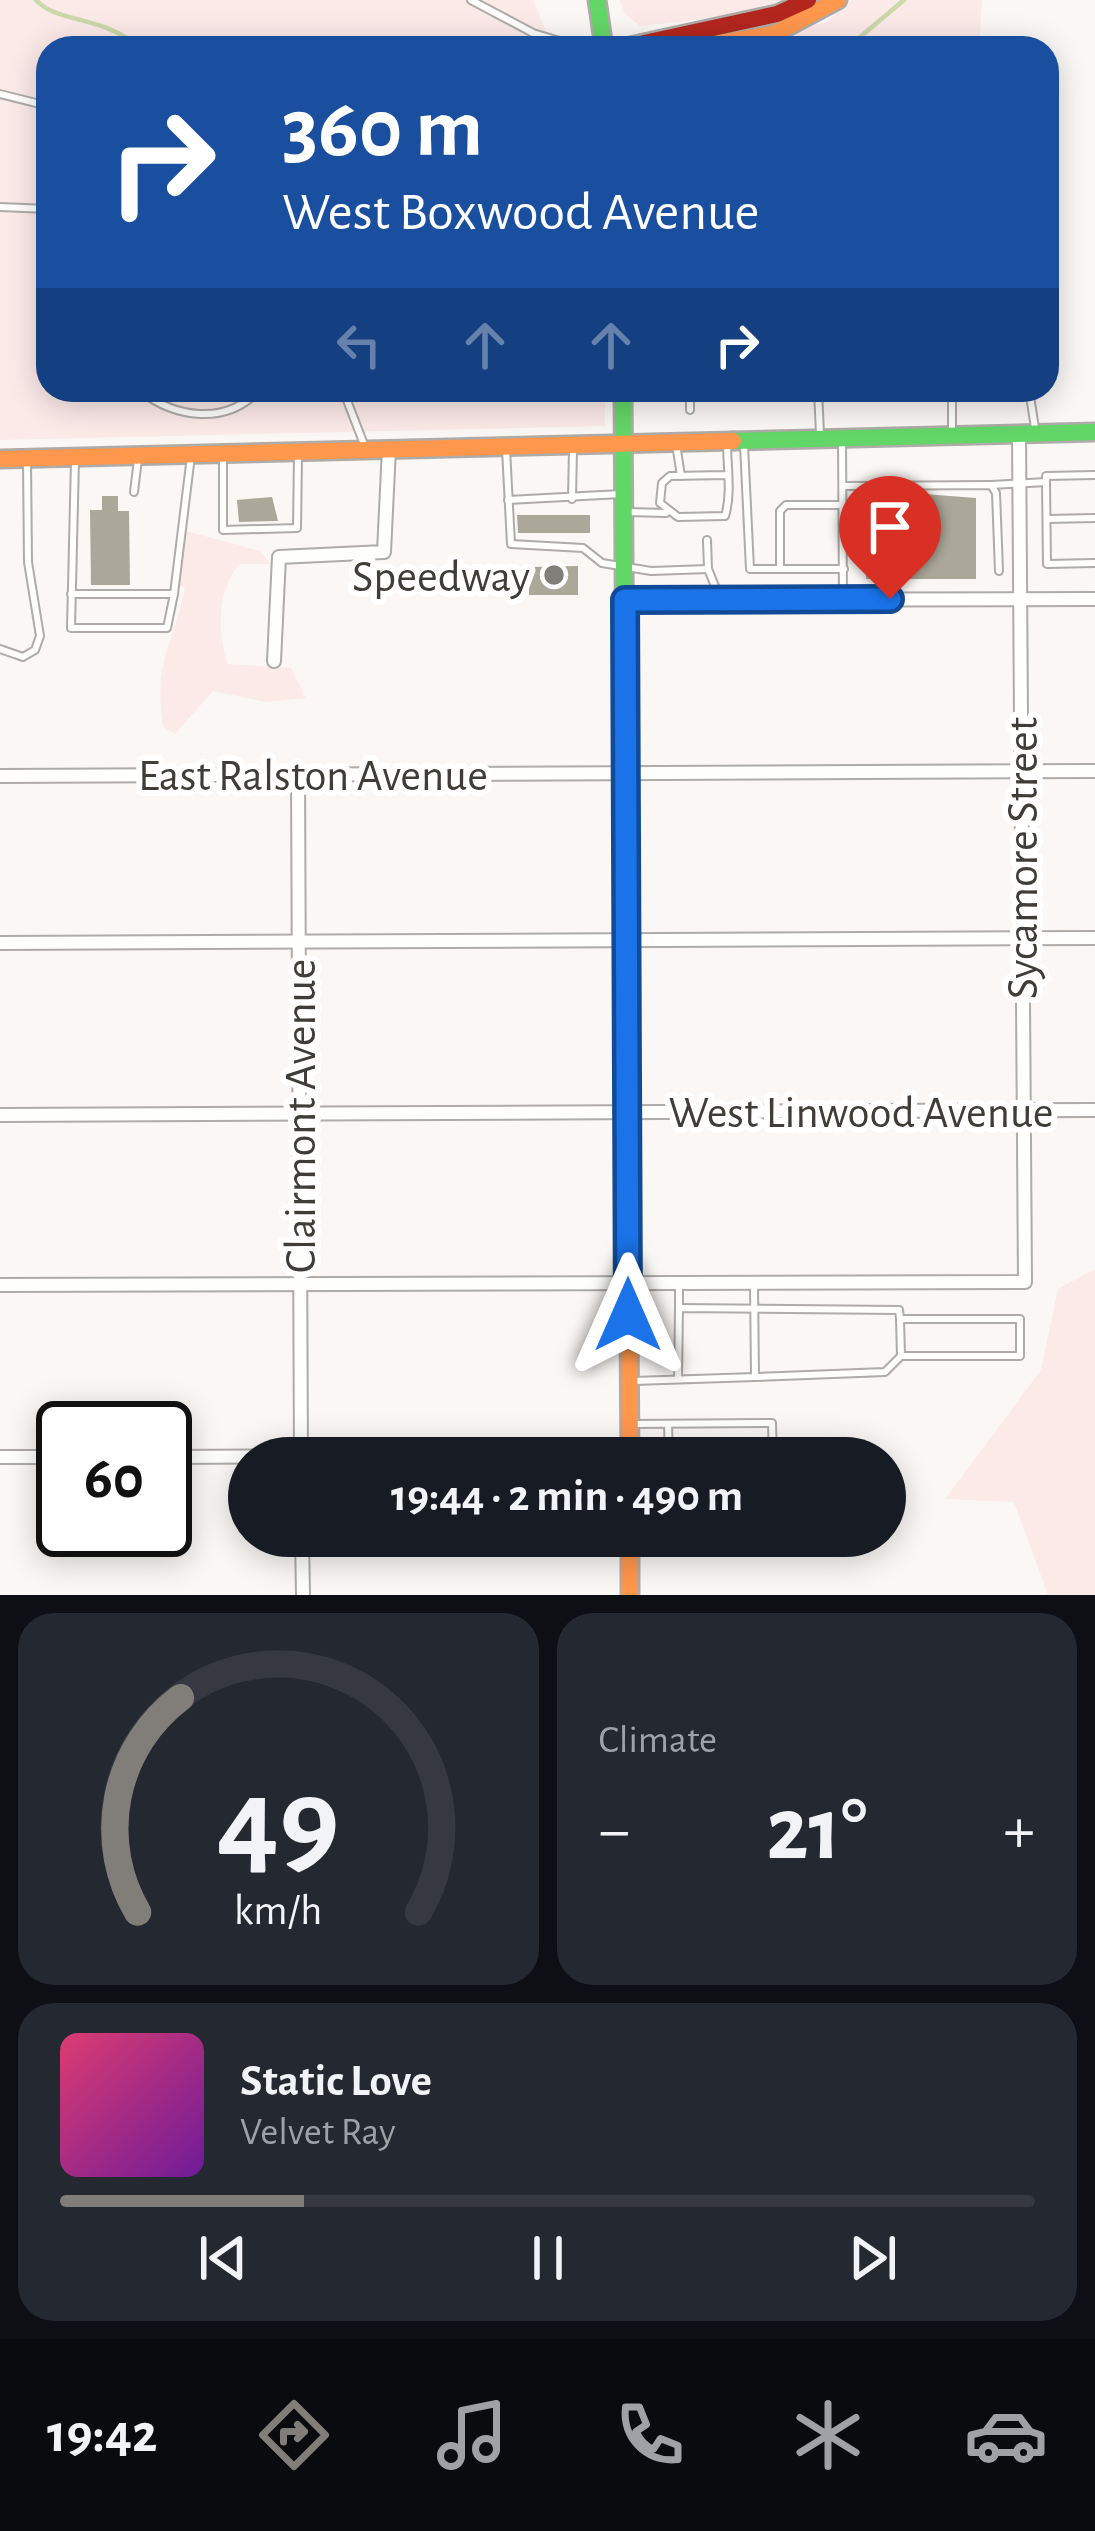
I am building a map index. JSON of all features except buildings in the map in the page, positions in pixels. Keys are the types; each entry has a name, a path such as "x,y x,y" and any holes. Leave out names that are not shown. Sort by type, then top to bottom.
{"main road":[{"path":"597,0 602,36"},
{"path":"676,36 777,14 808,0"},
{"path":"762,36 812,19 838,0"},
{"path":"623,402 629,1437"},
{"path":"0,459 1095,432"},
{"path":"630,1557 630,1595"}],"street":[{"name":"Sycamore Street","path":"754,1284 1025,1282 1019,483 1028,434"},
{"path":"274,661 280,557 376,556 387,547 389,448"},
{"path":"625,600 1095,599"},
{"name":"East Ralston Avenue","path":"0,776 1095,771"},
{"name":"Clairmont Avenue","path":"298,775 301,1437"},
{"path":"0,943 1095,938"},
{"name":"West Linwood Avenue","path":"0,1115 1095,1110"},
{"path":"0,1286 754,1284"},
{"path":"0,1457 36,1457"},
{"path":"192,1457 228,1457"},
{"path":"302,1557 303,1595"}],"lane":[{"path":"471,0 542,36"},
{"path":"0,94 36,103"},
{"path":"0,206 36,208"},
{"path":"159,402 173,410 210,414 244,402"},
{"path":"348,402 366,450"},
{"path":"690,402 690,410"},
{"path":"818,402 820,438"},
{"path":"952,402 952,435"},
{"path":"1028,434 1029,402"},
{"path":"842,438 843,599"},
{"path":"508,500 572,499 624,503 666,513 725,515 736,440"},
{"path":"736,440 750,569 844,569"},
{"path":"676,441 681,476"},
{"path":"572,499 573,444"},
{"path":"506,446 511,544 583,548 602,563 624,566 708,569 716,577 720,600"},
{"path":"223,454 224,530 297,528 298,452"},
{"path":"76,457 71,628 167,628 191,454"},
{"path":"134,492 138,456"},
{"path":"0,649 23,657 35,650 40,636 28,562 27,458"},
{"path":"666,513 660,503 662,483 681,476 728,475"},
{"path":"1095,475 1046,476 1047,564 1095,562"},
{"path":"845,486 1046,482"},
{"path":"992,484 999,571"},
{"path":"780,569 780,511 786,505 845,505"},
{"path":"1047,519 1095,518"},
{"path":"707,539 708,569"},
{"path":"998,554 1020,553"},
{"path":"71,594 174,594"},
{"path":"678,1379 679,1283"},
{"path":"754,1284 755,1377"},
{"path":"629,1381 885,1372 901,1355 899,1310 680,1308"},
{"path":"899,1319 1020,1319 1020,1356 901,1355"},
{"path":"629,1424 772,1423 772,1437"},
{"path":"668,1424 668,1437"}],"shaded area":[{"path":"0,0 533,0 548,36 36,36 36,402 605,402 605,426 0,440"},
{"path":"620,0 791,0 722,17 640,26 625,14"},
{"path":"852,0 982,0 980,36 769,36 826,22"},
{"path":"186,531 260,551 270,564 240,564 232,574 223,598 221,625 227,664 291,668 306,698 266,702 213,691 175,734 163,727 162,669 185,588 178,585"},
{"path":"1095,1269 1095,1595 1048,1595 1014,1502 945,1499 1041,1370 1058,1289"}],"waterway":[{"path":"36,0 57,13 124,36"},
{"path":"861,36 904,0"}],"traffic: fast":[{"path":"597,0 602,36"},
{"path":"623,402 627,1067"},
{"path":"733,441 1095,432"}],"traffic: slow":[{"path":"762,36 838,0"},
{"path":"0,459 733,441"},
{"path":"627,1067 630,1437"},
{"path":"630,1557 630,1595"}],"traffic: jam":[{"path":"676,36 777,14 808,0"}],"place":[{"name":"Speedway","path":"554,575"}],"route":[{"path":"628,1315 625,600 890,599"}]}
